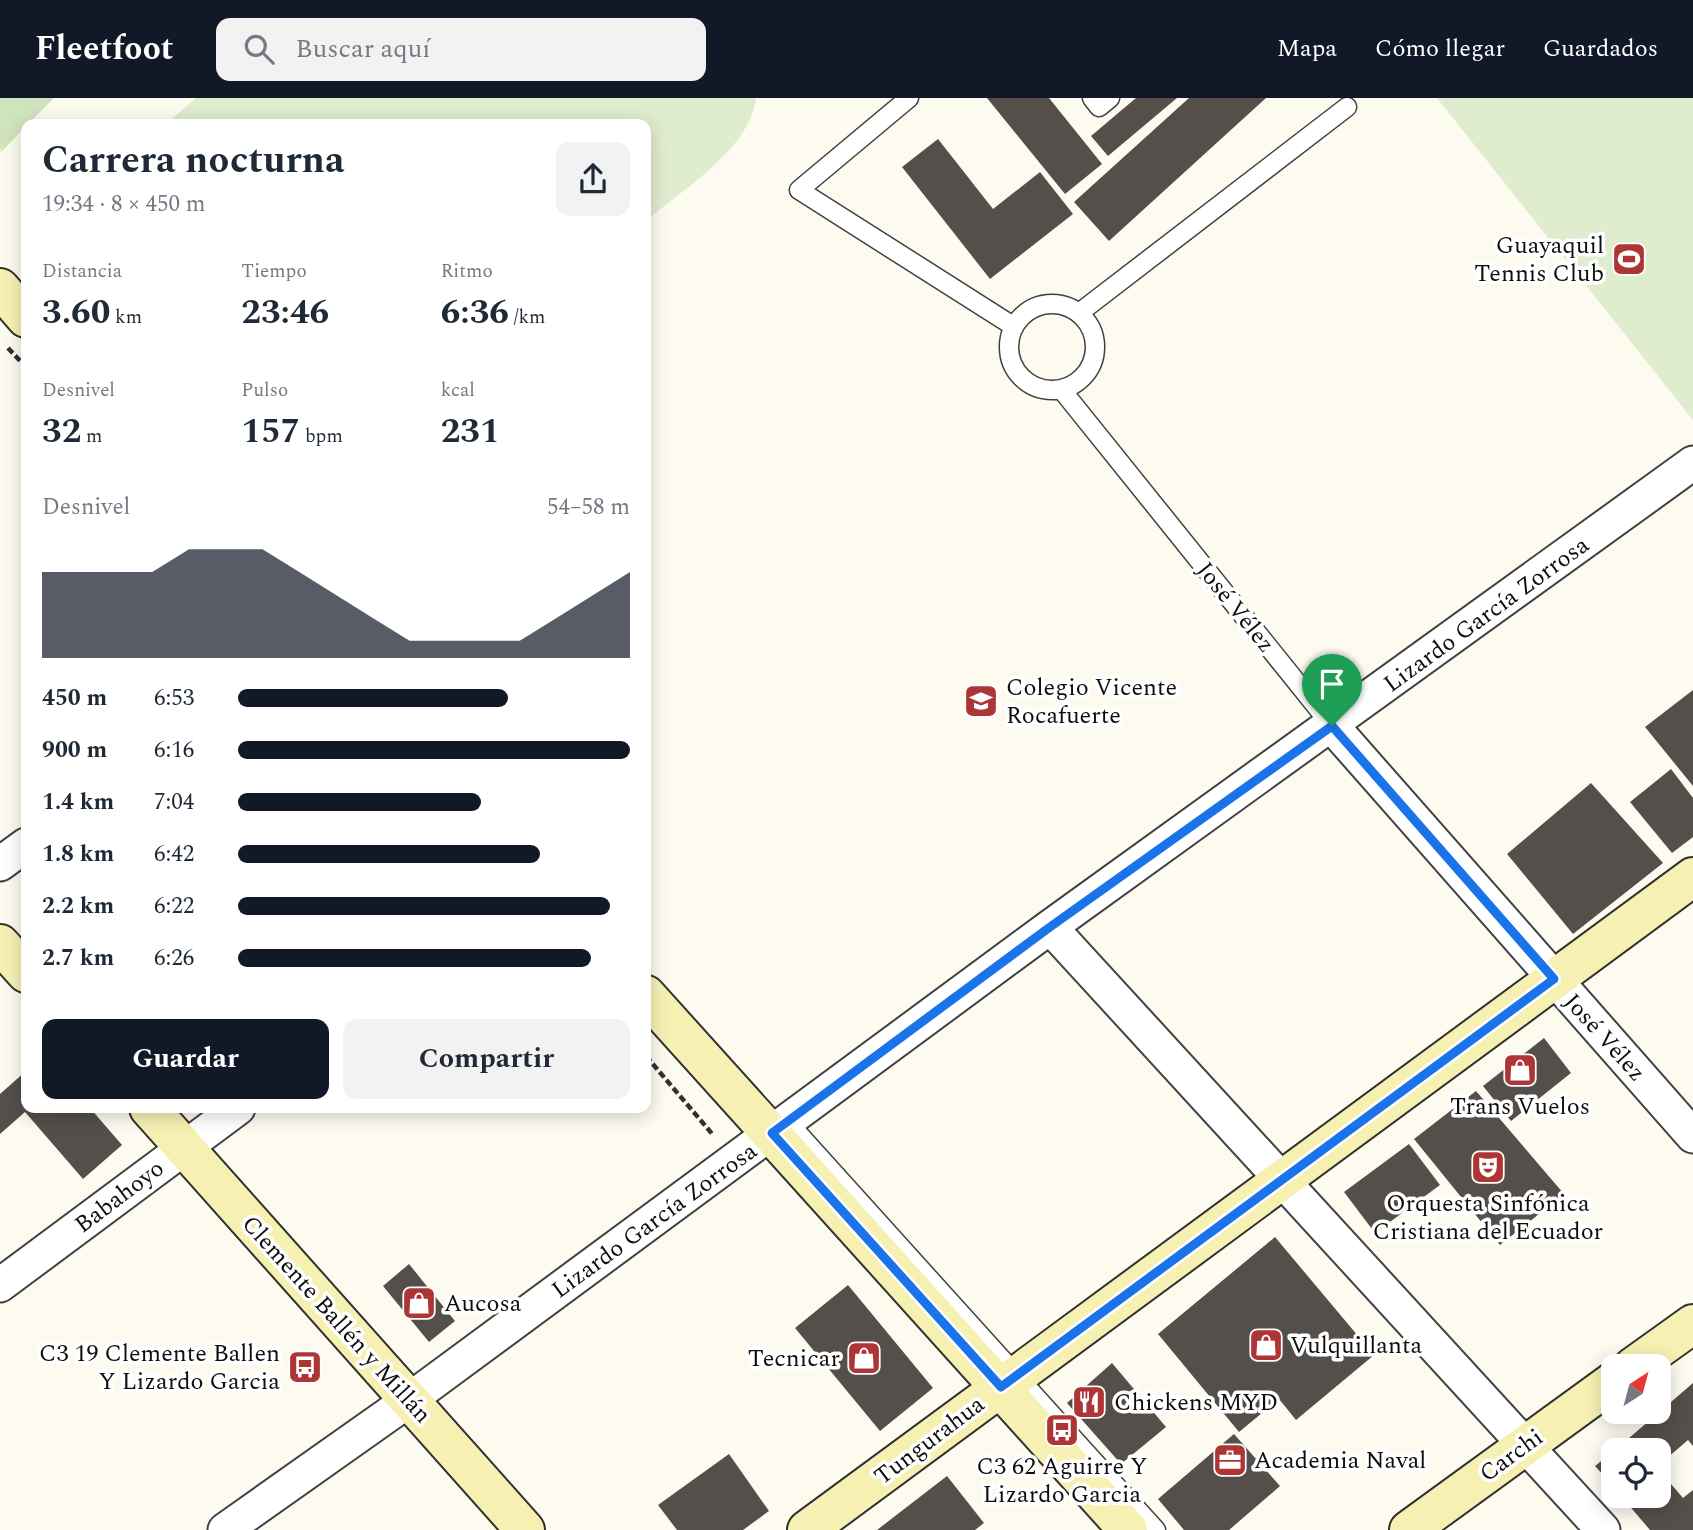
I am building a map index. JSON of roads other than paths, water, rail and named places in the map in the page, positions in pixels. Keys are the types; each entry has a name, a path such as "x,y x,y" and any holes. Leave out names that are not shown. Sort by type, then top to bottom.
{"main road":[{"name":"Tungurahua","path":"807,1530 1693,877"},
{"path":"0,944 21,967"},
{"path":"651,1000 771,1122 1009,1380 1128,1530"},
{"name":"Clemente Ballén y Millán","path":"154,1113 525,1530"},
{"path":"1651,1354 1693,1324"},
{"name":"Carchi","path":"1409,1530 1601,1390"}],"street":[{"name":"Lizardo García Zorrosa","path":"225,1530 409,1400 771,1122 1332,726 1693,463"},
{"name":"José Vélez","path":"1332,726 1693,1136"},
{"path":"0,864 21,849"},
{"path":"1050,927 1603,1530"},
{"name":"Babahoyo","path":"0,1285 231,1113"}],"lane":[{"path":"909,98 799,190 1013,326"},
{"path":"1092,98 1099,107 1110,98"},
{"path":"1079,313 1347,107"},
{"path":"1051,303 1079,313 1094,336 1092,364 1074,384 1061,389 1034,386 1017,372 1009,353 1013,326 1023,313 1036,306 1051,303"},
{"name":"José Vélez","path":"1061,389 1332,726"},
{"path":"1009,1380 1156,1530"}],"place":[{"name":"Guayaquil Tennis Club","path":"1629,259"},
{"name":"Colegio Vicente Rocafuerte","path":"981,701"},
{"name":"Trans Vuelos","path":"1520,1070"},
{"name":"Orquesta Sinfónica Cristiana del Ecuador","path":"1488,1167"},
{"name":"Aucosa","path":"419,1303"},
{"name":"Vulquillanta","path":"1266,1345"},
{"name":"Tecnicar","path":"864,1358"},
{"name":"C3 19 Clemente Ballen Y Lizardo Garcia","path":"305,1367"},
{"name":"Chickens MYD","path":"1089,1402"},
{"name":"C3 62 Aguirre Y Lizardo Garcia","path":"1062,1430"},
{"name":"Academia Naval","path":"1230,1460"}]}
